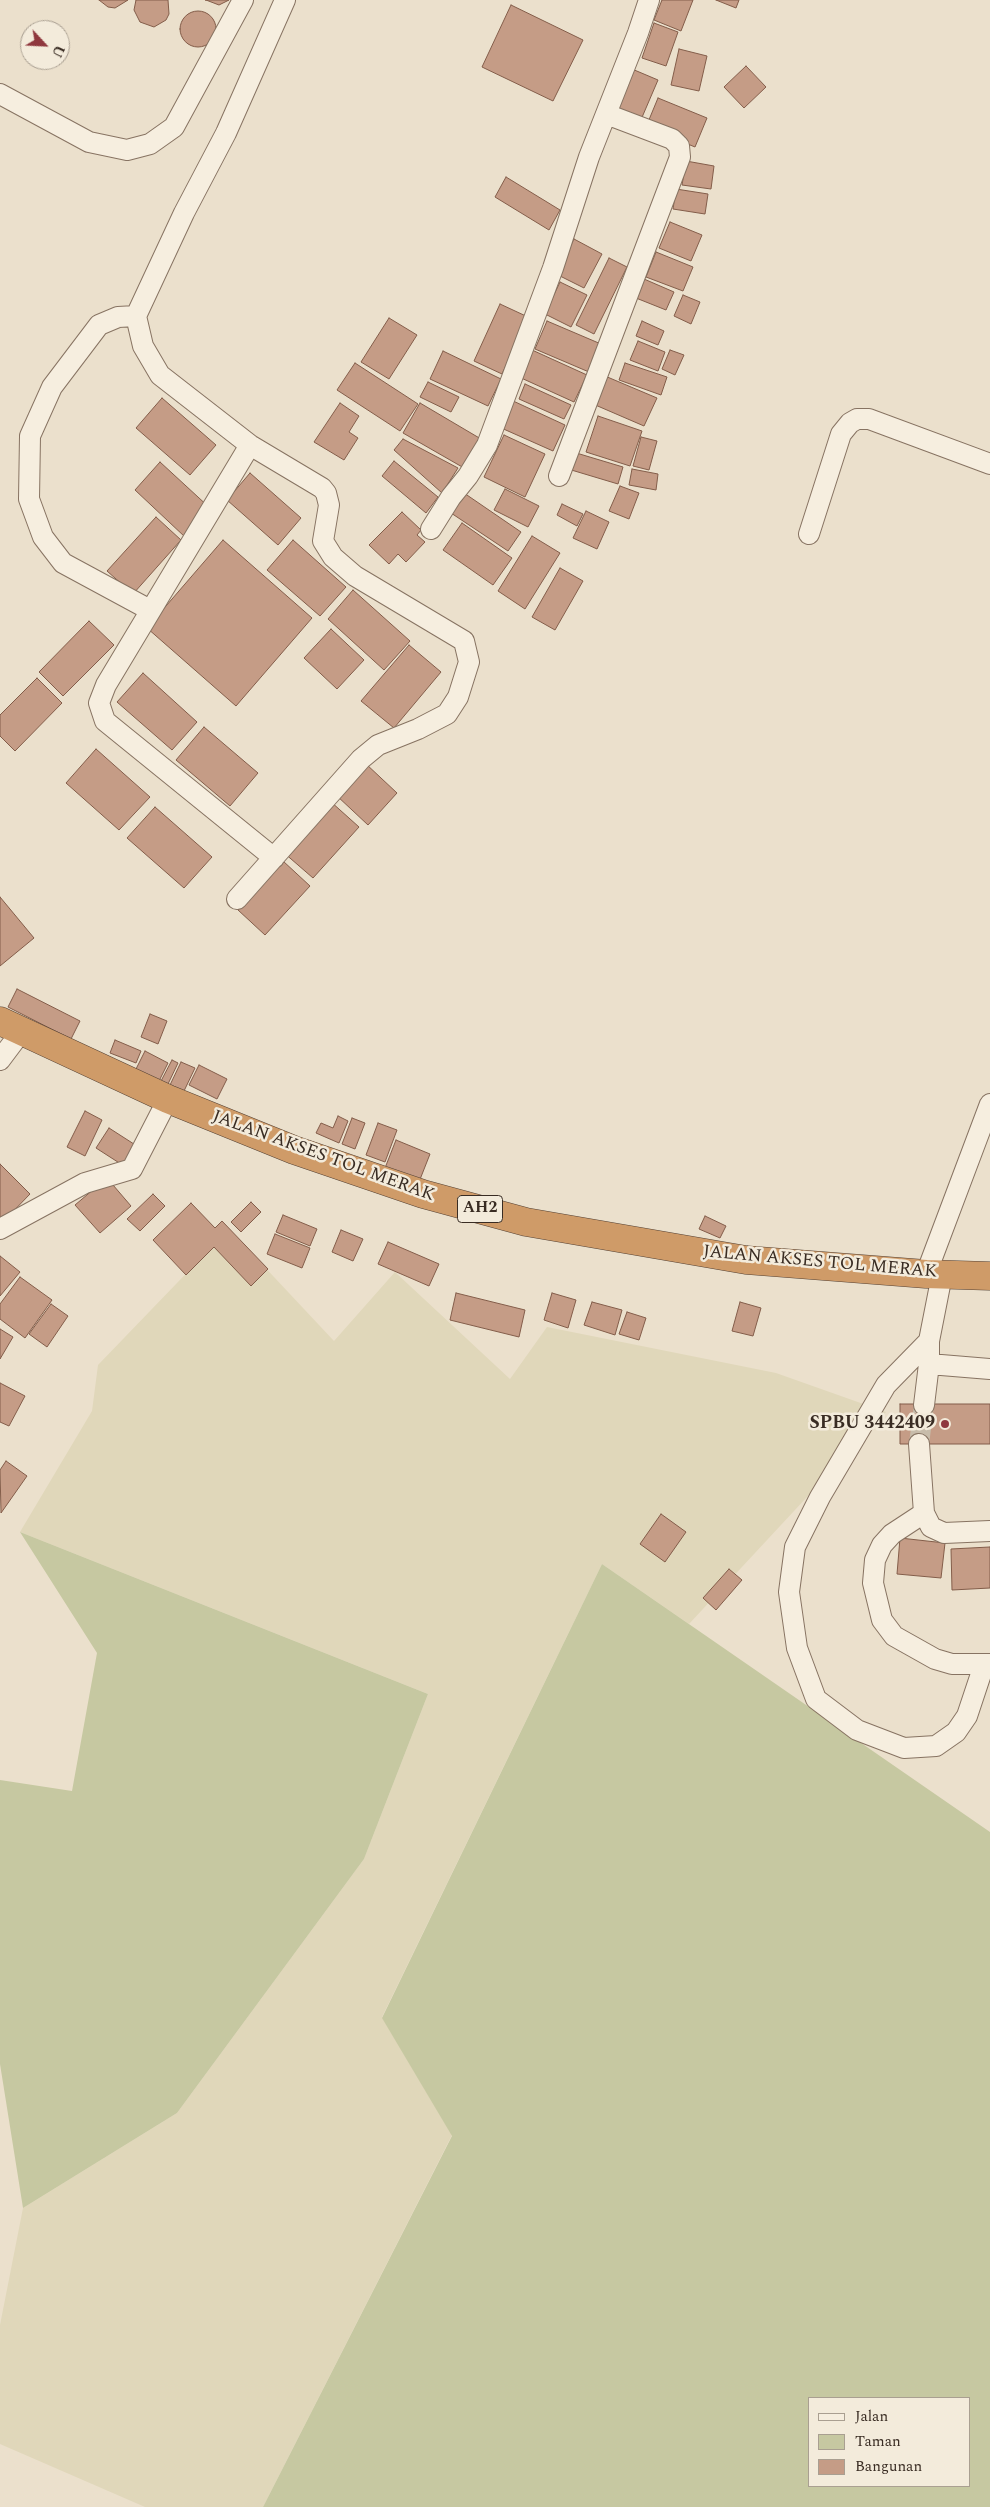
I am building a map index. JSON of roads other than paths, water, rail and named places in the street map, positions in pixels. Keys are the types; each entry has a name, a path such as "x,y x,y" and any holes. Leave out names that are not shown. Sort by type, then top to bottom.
{"highway":[{"name":"JALAN AKSES TOL MERAK","path":"10,1027 168,1099 294,1150 423,1194 526,1222 746,1260 934,1274 990,1276"}],"street":[{"path":"0,94 89,142 127,150 150,144 174,127 243,0"},
{"path":"237,899 367,754 378,745 418,729 447,714 458,697 469,662 464,641 355,576 333,557 323,541 329,505 326,493 322,488 250,446 160,375 143,346 136,316 184,213 226,133 285,0"},
{"path":"431,528 451,497 468,476 487,445 552,268 589,157 638,33 649,0"},
{"path":"559,476 680,157 679,146 672,139 606,114"},
{"path":"136,316 118,317 99,325 52,387 30,436 30,499 43,537 63,563 150,610"},
{"path":"809,534 841,434 850,423 857,419 869,419 990,464"},
{"path":"250,446 106,685 100,703 106,721 274,858"},
{"path":"0,1060 10,1027"},
{"path":"0,1229 77,1187 132,1169 168,1099"},
{"path":"924,1405 929,1364 934,1274 990,1104"},
{"path":"924,1513 892,1534 882,1545 875,1560 874,1583 882,1620 894,1636 935,1659 952,1664 987,1664 968,1716 956,1732 936,1746 904,1748 857,1730 816,1699 797,1648 789,1592 795,1548 820,1497 886,1385 929,1341"},
{"path":"929,1364 990,1369"},
{"path":"919,1444 924,1513 930,1527 944,1533 990,1531"}],"tunnel":[{"path":"919,1444 924,1405"}],"place":[{"name":"SPBU 3442409","path":"945,1424"}]}
